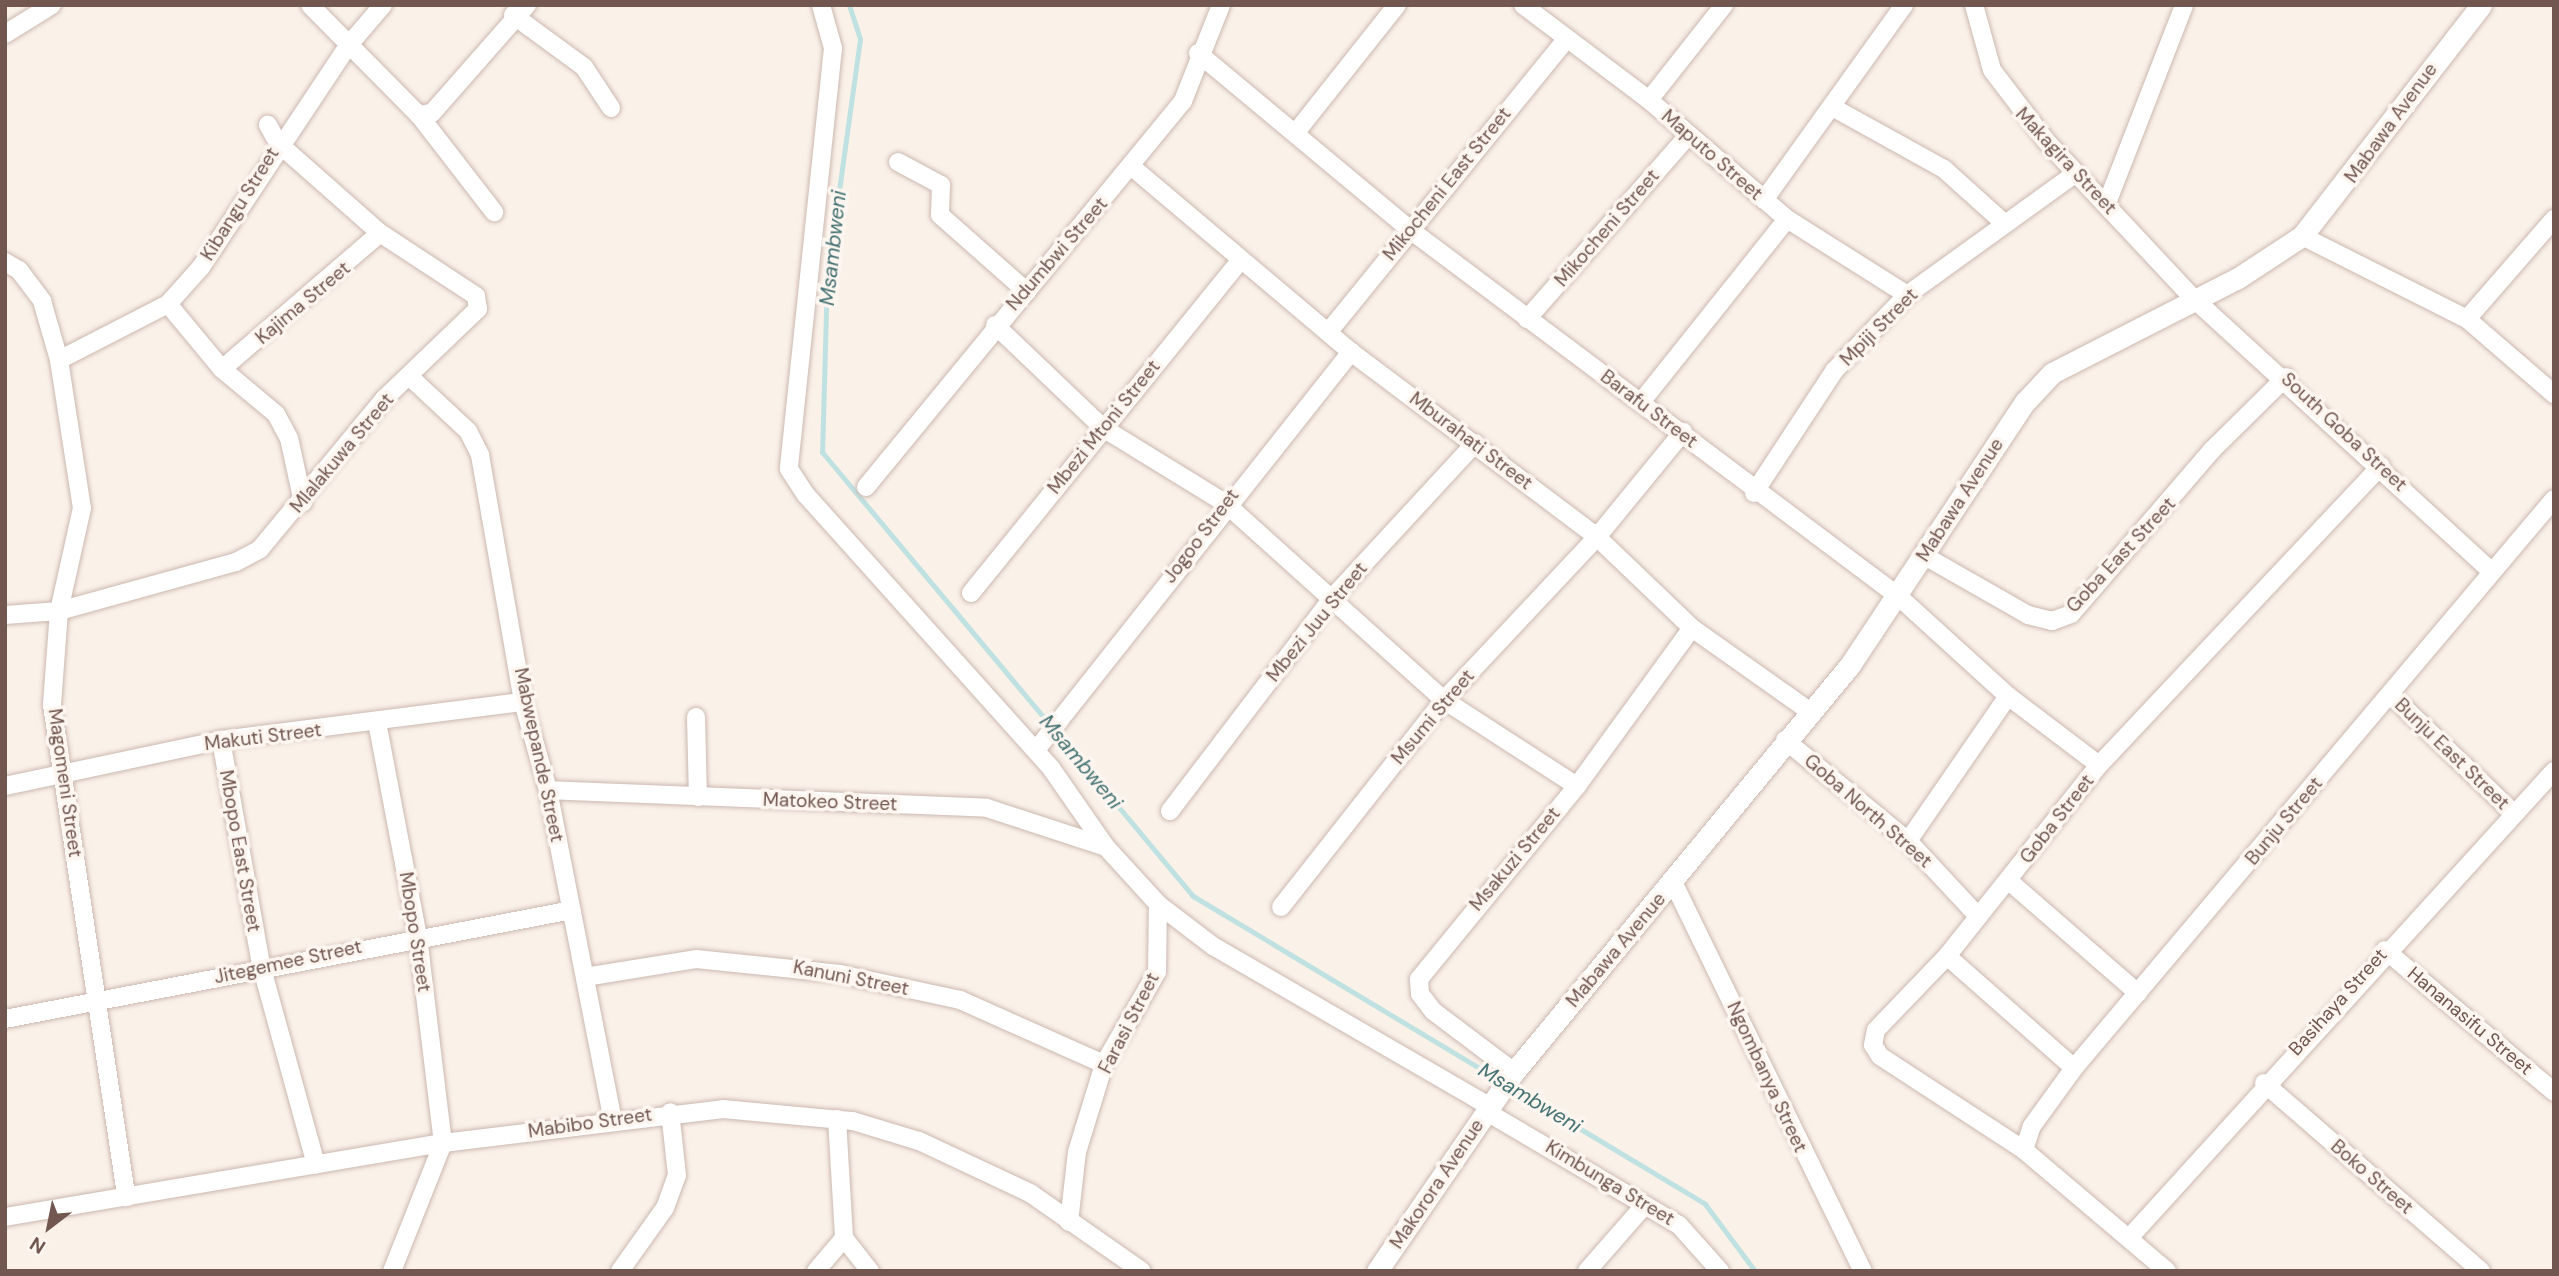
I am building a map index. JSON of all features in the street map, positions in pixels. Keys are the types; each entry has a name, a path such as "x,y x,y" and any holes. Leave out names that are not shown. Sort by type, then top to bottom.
{"street":[{"path":"5,34 52,5"},
{"path":"310,5 347,47 419,115 494,212"},
{"name":"Kibangu Street","path":"59,360 169,304 201,267 278,143 347,47 383,5"},
{"path":"821,5 833,48 789,468 806,495 1047,738 1106,847 1158,904 1213,946 1499,1094"},
{"name":"Ndumbwi Street","path":"866,487 995,324 1027,292 1132,167 1183,101 1198,53 1221,5"},
{"path":"1297,131 1397,5"},
{"name":"Maputo Street","path":"1523,5 1649,100 1688,137 1787,219 1907,295"},
{"path":"1649,100 1724,5"},
{"path":"1764,200 1834,108 1904,5"},
{"name":"Makagira Street","path":"1973,5 1992,70 2010,101 2192,297"},
{"path":"2107,203 2184,5"},
{"name":"Mabawa Avenue","path":"1499,1094 1673,882 1785,740 1812,713 1898,596 2009,425 2052,373 2192,297 2238,278 2302,236 2481,5"},
{"path":"419,115 432,113 520,10 584,67 611,108"},
{"name":"Mikocheni East Street","path":"1330,330 1409,229 1566,40"},
{"name":"Barafu Street","path":"1198,53 1297,131 1409,229 1683,432 1754,493 1898,596 2008,696 2099,765"},
{"path":"1834,108 1944,169 2005,224"},
{"name":"Mlalakuwa Street","path":"5,615 59,611 236,562 260,549 409,376 480,303 380,233 278,143 268,125"},
{"name":"Mikocheni Street","path":"1528,319 1688,137"},
{"path":"898,162 941,185 940,215 1027,292"},
{"name":"Mburahati Street","path":"1132,167 1239,262 1330,330 1351,352 1597,537 1692,628 1812,713"},
{"name":"Mpiji Street","path":"1754,493 1834,371 1907,295 2076,173"},
{"path":"1641,402 1787,219"},
{"path":"2467,319 2554,219"},
{"name":"Kajima Street","path":"222,369 380,233"},
{"path":"2302,236 2467,319 2554,394"},
{"name":"Magomeni Street","path":"5,262 19,270 43,302 59,360 82,508 59,611 52,705 126,1197"},
{"name":"Mbezi Mtoni Street","path":"971,593 1239,262"},
{"name":"South Goba Street","path":"2192,297 2286,377 2491,571"},
{"path":"169,304 222,369 284,425 303,502"},
{"path":"995,324 1103,428 1224,503 1334,596 1444,700 1577,786"},
{"name":"Jogoo Street","path":"1047,738 1224,503 1351,352"},
{"name":"Mabwepande Street","path":"409,376 468,431 480,455 523,702 548,790 613,1120"},
{"name":"Goba East Street","path":"1923,555 2028,615 2052,621 2071,614 2212,450 2286,377"},
{"name":"Msumi Street","path":"1281,907 1444,700 1597,537 1683,432"},
{"name":"Mbezi Juu Street","path":"1170,811 1334,596 1475,443"},
{"name":"Goba Street","path":"2024,1150 1920,1083 1873,1045 1892,1008 1947,956 2099,765 2381,466"},
{"name":"Bunju Street","path":"2024,1150 2032,1126 2074,1068 2554,499"},
{"name":"Msakuzi Street","path":"1499,1094 1420,994 1419,979 1577,786 1692,628"},
{"name":"Bunju East Street","path":"2391,695 2513,813"},
{"path":"1908,841 2008,696"},
{"name":"Makuti Street","path":"5,786 221,740 523,702"},
{"path":"696,717 698,797"},
{"name":"Mbopo Street","path":"377,722 418,937 443,1143"},
{"name":"Mbopo East Street","path":"221,740 261,965 316,1165"},
{"name":"Goba North Street","path":"1785,740 1908,841 1978,916"},
{"name":"Basihaya Street","path":"2129,1238 2385,950 2554,771"},
{"name":"Matokeo Street","path":"548,790 987,808 1106,847"},
{"path":"2009,881 2138,993"},
{"name":"Ngombanya Street","path":"1673,882 1863,1271"},
{"name":"Farasi Street","path":"1069,1222 1077,1152 1104,1064 1157,972 1158,904"},
{"name":"Jitegemee Street","path":"5,1019 99,1006 261,965 572,910"},
{"name":"Hananasifu Street","path":"2385,950 2551,1083"},
{"path":"1947,956 2074,1068"},
{"name":"Kanuni Street","path":"585,977 696,959 840,974 960,1000 1104,1064"},
{"name":"Boko Street","path":"2264,1083 2481,1271"},
{"name":"Kimbunga Street","path":"1499,1094 1644,1206 1679,1225 1720,1271"},
{"name":"Makorora Avenue","path":"1377,1271 1499,1094"},
{"name":"Mabibo Street","path":"5,1217 443,1143 670,1112 723,1109 837,1119 919,1141 1030,1193 1142,1271"},
{"path":"620,1271 665,1208 677,1175 670,1112"},
{"path":"837,1119 844,1238 870,1271"},
{"path":"392,1271 443,1143"},
{"path":"2024,1150 2167,1271"},
{"path":"1587,1271 1644,1206"},
{"path":"816,1271 844,1238"}],"waterway":[{"name":"Msambweni","path":"849,5 860,39 827,276 822,452 1193,896 1501,1081"},
{"name":"Msambweni","path":"1509,1086 1705,1204 1755,1271"}]}
